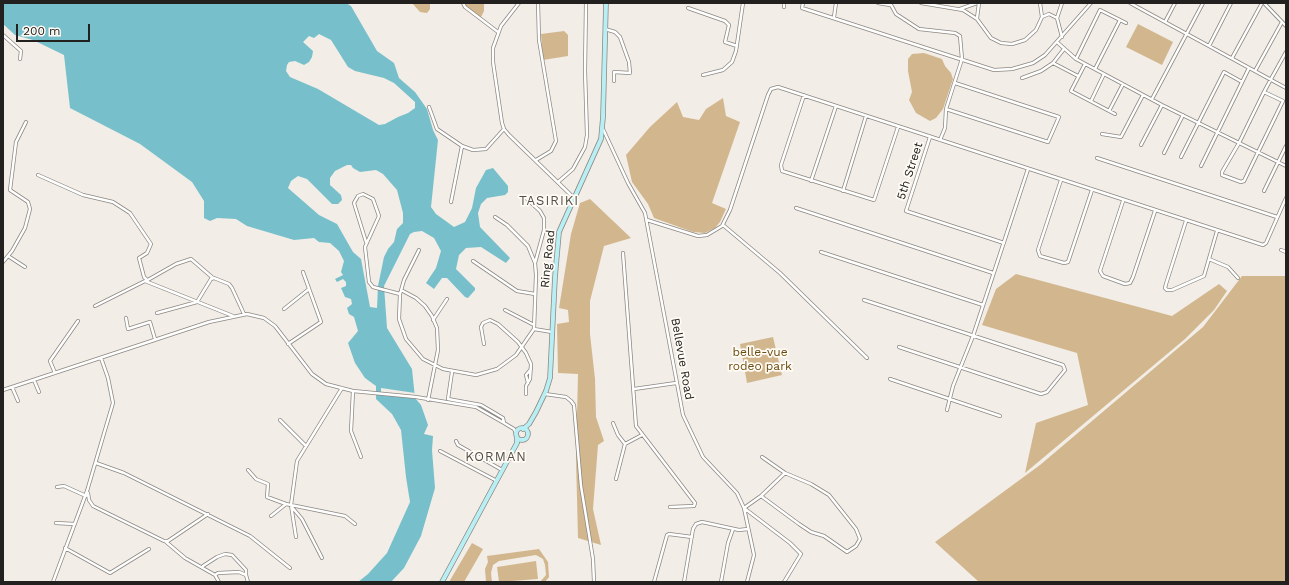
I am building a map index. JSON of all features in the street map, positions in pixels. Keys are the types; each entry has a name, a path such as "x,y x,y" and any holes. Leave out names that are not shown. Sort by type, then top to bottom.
{"main road":[{"name":"Ring Road","path":"528,432 529,424 545,394 550,378 559,236 564,220 600,144 603,129 606,3"},
{"name":"Ring Road","path":"521,429 529,424"},
{"path":"442,582 517,443 517,436 521,429 528,432 527,438 517,443"},
{"path":"517,436 523,440"}],"street":[{"path":"463,3 465,7 498,32"},
{"path":"519,3 508,16 498,32 493,48 493,62 504,129 574,198"},
{"path":"536,160 551,151 556,141 539,40 538,3"},
{"path":"558,182 573,169 585,148 588,135 585,70 586,3"},
{"path":"703,75 723,70 732,62 737,46 743,3"},
{"path":"803,3 802,8 834,17 994,70 1012,69 1033,63 1045,55 1058,43 1091,3"},
{"path":"834,17 836,3"},
{"path":"878,3 890,4 896,14 919,29 957,34 962,40 962,59 946,108 945,128 940,140"},
{"path":"921,3 937,7 959,9 978,3 977,19"},
{"path":"959,9 977,19 991,38 1001,43 1012,44 1025,40 1033,34 1039,26 1042,17 1040,3"},
{"path":"1062,3 1057,18 1062,37"},
{"path":"1130,3 1286,88"},
{"path":"1165,22 1175,3"},
{"path":"1152,99 1203,3"},
{"path":"1209,46 1231,3"},
{"path":"1232,58 1263,3 1286,26"},
{"path":"688,8 725,21 729,25 725,42 737,46"},
{"path":"1076,59 1100,10 1126,23"},
{"path":"1042,17 1049,14 1057,18"},
{"path":"1095,69 1120,20"},
{"path":"1255,71 1282,22"},
{"path":"605,29 615,32 620,37 629,62 630,73 614,72 614,81"},
{"path":"3,35 20,51 20,59"},
{"path":"1058,43 1076,59 1085,64 1162,105 1286,166"},
{"path":"1022,78 1041,71 1053,63 1064,49"},
{"path":"1264,92 1283,101 1243,182 1222,175 1264,92 1286,52"},
{"path":"1053,63 1078,76"},
{"path":"1085,64 1071,91 1115,114"},
{"path":"1201,166 1249,68"},
{"path":"1181,157 1224,72 1242,82"},
{"path":"1091,101 1104,74"},
{"path":"946,108 1048,142 1059,117 955,83"},
{"path":"1109,111 1123,84"},
{"path":"647,220 702,236 718,229 723,225 730,210 769,91 778,87 1263,246 1266,243 1286,198"},
{"path":"804,95 781,165 782,171 811,181 874,200 898,127"},
{"path":"1102,134 1121,137 1143,95"},
{"path":"1141,145 1162,105"},
{"path":"811,181 836,106"},
{"path":"429,107 437,129 462,146 479,150 486,149 504,129"},
{"path":"1164,153 1183,115"},
{"path":"843,191 866,116"},
{"path":"3,262 25,228 30,208 28,202 10,190 16,142 26,122"},
{"name":"Bellevue Road","path":"603,129 628,183 642,205 647,220 676,383 683,414 703,457 737,493 744,508 754,555 747,582"},
{"name":"5th Street","path":"930,137 906,212 1004,243"},
{"path":"451,202 462,146"},
{"path":"1264,191 1286,146"},
{"path":"1097,158 1277,217"},
{"path":"947,410 984,305 993,273 1028,169"},
{"path":"38,175 83,195 113,202 130,213 150,244 147,253 139,258 146,281 233,316"},
{"path":"1061,180 1038,250 1040,256 1064,264 1068,262 1092,190"},
{"path":"366,242 355,207 356,198 363,194 373,199 379,216 366,242 365,253 368,277 373,287 400,294"},
{"path":"419,250 400,294 399,319 403,333 413,349 435,366 452,372 476,375 493,371 509,361 534,327 535,263 542,236 544,218 540,211 525,197"},
{"path":"1123,200 1100,271 1102,276 1125,284 1130,283 1133,277 1155,211"},
{"path":"796,208 993,273"},
{"path":"495,217 507,225 528,246 535,263"},
{"path":"1186,221 1166,284 1166,289 1172,290 1204,276 1217,231"},
{"path":"723,225 780,273 867,358"},
{"path":"1281,250 1286,252"},
{"path":"821,252 984,305"},
{"path":"623,253 636,426 695,503 694,506 670,507"},
{"path":"8,256 25,267"},
{"path":"95,306 146,281 176,264 191,259 213,278 223,281 230,287 244,314"},
{"path":"1209,259 1228,266 1238,278"},
{"path":"473,261 517,291 535,294"},
{"path":"288,344 321,323 303,272"},
{"path":"158,313 197,302 213,278"},
{"path":"284,309 309,289"},
{"path":"401,290 422,303 437,328 439,342 428,400"},
{"path":"433,320 447,299"},
{"path":"864,300 1063,365 1065,370 1047,392 1041,394 899,347"},
{"path":"505,310 534,327 552,332"},
{"path":"220,311 225,318"},
{"path":"3,390 155,339 225,318 244,314 264,318 275,326 317,378 328,385 353,391 416,397 428,400 476,403 514,429 521,429"},
{"path":"126,318 128,329 150,322 155,339"},
{"path":"484,344 481,327 484,323 490,320 501,326 520,347 529,359 531,369 526,394"},
{"path":"55,373 50,361 78,321"},
{"path":"53,582 86,496 113,403 108,378 101,358"},
{"path":"528,383 526,375 531,369"},
{"path":"452,372 448,399 462,405 485,409"},
{"path":"890,379 1000,416"},
{"path":"34,380 39,392"},
{"path":"634,390 676,383"},
{"path":"12,387 18,401"},
{"path":"296,537 290,505 297,461 342,388"},
{"path":"353,391 352,431 362,457"},
{"path":"545,394 566,397 574,405 581,486 593,559 594,582"},
{"path":"461,401 462,405"},
{"path":"468,406 469,402"},
{"path":"475,407 476,403"},
{"path":"280,420 306,446"},
{"path":"613,422 618,435 625,444"},
{"path":"514,429 517,436"},
{"path":"616,479 625,444 642,434"},
{"path":"456,441 458,445 503,470"},
{"path":"440,451 497,481"},
{"path":"760,496 811,532 824,536 848,552 859,542 859,536 832,497 811,484 785,473 762,457"},
{"path":"96,463 124,473 250,536 290,568"},
{"path":"248,470 256,479 268,484 267,496 286,504 345,516 355,524"},
{"path":"784,582 801,554 744,508 760,496 785,473"},
{"path":"57,488 64,486 86,496"},
{"path":"87,491 89,500 93,506 164,541 185,558 203,566 215,575 219,582"},
{"path":"271,516 286,504"},
{"path":"290,505 302,519 322,558"},
{"path":"164,541 168,541 208,514"},
{"path":"684,582 694,525 698,522 748,529"},
{"path":"56,523 74,524"},
{"path":"721,582 728,543 733,528"},
{"path":"654,582 668,535 692,537"},
{"path":"65,548 110,573 149,549"},
{"path":"203,566 217,557 226,554 232,555 246,570 248,582"},
{"path":"215,575 225,572 238,572 246,575"}],"green space":[{"path":"412,3 430,3 430,9 427,13 420,12"},
{"path":"460,3 484,3 484,11 481,17"},
{"path":"1138,24 1173,42 1162,65 1126,47"},
{"path":"564,31 568,35 568,56 543,60 541,34"},
{"path":"924,53 942,59 953,79 943,109 936,118 930,121 916,113 909,100 912,92 908,71 908,59 912,54"},
{"path":"723,98 726,116 740,122 712,203 726,209 720,222 715,228 705,233 693,232 654,218 648,204 632,182 626,155 650,127 677,102 683,117 699,120 706,109"},
{"path":"590,199 631,238 604,246 590,301 590,334 595,379 596,417 604,441 598,445 593,509 601,545 578,538 576,459 578,374 558,373 557,324 569,322 568,310 559,308 571,234 580,203"},
{"path":"1016,274 1172,316 1219,284 1227,291 1214,310 1185,339 1025,473 1036,423 1088,405 1077,353 982,325 996,289"},
{"path":"1242,276 1286,276 1286,582 979,582 935,542 1040,465 1203,327"},
{"name":"belle-vue rodeo park","path":"773,337 782,375 747,383 740,344"},
{"path":"472,543 483,549 464,582 449,582"},
{"path":"539,549 548,562 549,577 545,582 540,582 546,575 543,559 536,555 499,561 493,565 491,573 492,582 486,582 485,569 488,562 487,556"},
{"path":"536,561 538,579 499,582 497,567"}],"water":[{"path":"3,3 346,3 351,6 377,51 394,63 399,78 415,92 427,109 433,130 438,140 431,207 436,214 454,227 465,222 472,208 476,188 486,170 493,168 508,186 508,192 505,195 487,198 481,204 478,213 480,227 510,258 506,263 481,247 466,248 459,255 456,269 475,288 468,298 465,297 447,278 442,278 434,289 426,283 436,268 441,251 434,238 422,231 410,234 384,286 387,328 412,369 415,398 421,405 428,425 424,434 433,436 432,450 435,488 421,536 404,568 391,582 358,582 368,574 387,553 410,502 401,430 392,414 376,399 376,386 365,378 355,363 348,343 358,331 354,317 349,314 347,308 352,304 351,299 345,297 341,288 346,286 346,282 343,279 337,282 335,279 343,275 341,272 344,261 339,251 330,243 319,242 314,238 294,240 247,226 236,219 217,218 210,221 204,218 204,201 192,182 140,144 70,108 64,55 33,40 15,35 3,24","holes":["319,34 331,40 348,67 355,71 384,78 394,83 415,102 415,108 385,124 379,125 318,89 290,77 286,71 289,62 295,61 304,65 309,62 313,51 303,42 309,36 314,38","347,165 351,165 360,172 376,170 383,174 397,190 403,213 403,223 397,229 394,242 384,257 378,286 377,308 370,307 361,259 353,252 337,224 319,215 288,188 291,181 298,176 307,179 332,204 338,204 342,200 341,195 330,185 330,178 335,171"]}],"pier":[{"path":"381,388 415,393 414,398 381,393"}],"district":[{"name":"TASIRIKI","path":"549,201"},
{"name":"KORMAN","path":"496,457"}]}
